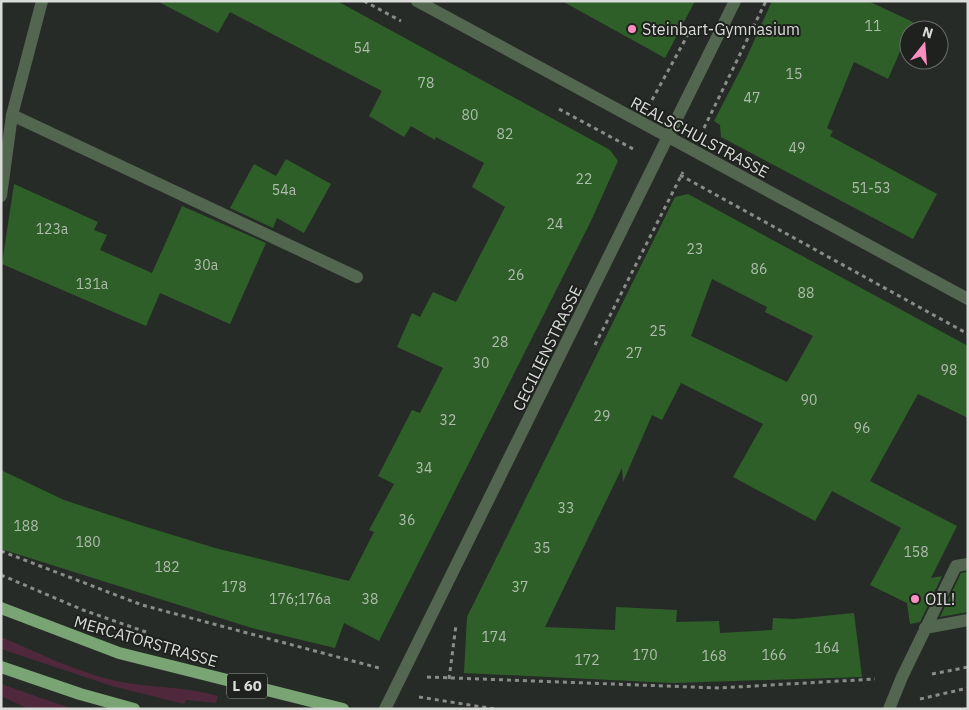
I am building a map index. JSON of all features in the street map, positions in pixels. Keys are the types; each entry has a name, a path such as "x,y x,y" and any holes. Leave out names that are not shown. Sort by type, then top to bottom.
{"main road":[{"name":"MERCATORSTRASSE","path":"1,608 119,653 344,709"},
{"path":"1,667 72,691 134,709"}],"street":[{"path":"1,196 12,115 42,1"},
{"name":"REALSCHULSTRASSE","path":"418,1 693,152 968,299"},
{"name":"CECILIENSTRASSE","path":"385,709 404,674 735,1"},
{"path":"12,115 357,278"},
{"path":"889,709 902,677 956,566 968,564"},
{"path":"925,628 968,620"}],"path":[{"path":"592,352 693,152 766,1"},
{"path":"650,105 692,27"},
{"path":"1,551 142,605 344,660 404,674 449,679 719,688 902,677 935,674 968,667"},
{"path":"1,575 83,610 152,634"},
{"path":"449,679 457,617"},
{"path":"394,693 495,709"}],"shaded area":[{"path":"1,637 87,673 116,681 218,696 216,703 186,700 184,704 112,686 1,649"},
{"path":"1,684 73,709 29,709 1,696"}],"building":[{"path":"157,1 337,1 610,150 618,161 590,223 379,641 344,623 335,648 252,628 1,549 1,470 64,500 140,525 215,548 349,581 374,532 369,530 394,484 378,476 412,410 420,413 443,368 397,347 412,313 420,317 433,292 456,302 505,207 472,187 484,163 436,137 435,140 411,126 404,137 369,116 382,91 230,12 218,33"},
{"name":"Steinbart-Gymnasium","path":"562,1 695,1 665,58"},
{"path":"772,1 868,1 909,20 899,20 899,54 888,79 854,62 827,128 833,131 830,136 937,194 913,239 721,137 720,125 714,121 745,61"},
{"path":"286,159 331,184 304,233 277,218 273,228 230,208 254,164 276,176"},
{"path":"14,184 98,222 94,230 107,235 100,250 152,273 182,206 266,243 230,324 160,293 146,326 2,264"},
{"path":"688,194 968,346 968,418 918,394 870,481 957,526 931,578 942,576 920,622 910,624 907,603 870,585 901,528 832,491 815,521 733,477 763,424 681,383 662,420 652,415 623,482 622,468 545,627 615,630 616,607 677,610 676,622 719,621 720,633 772,630 773,618 794,619 854,613 862,677 673,683 464,673 467,617 675,197","holes":["712,279 767,307 765,312 813,336 787,382 691,336"]},
{"path":"968,572 968,612 940,617 961,573"}],"place":[{"name":"Steinbart-Gymnasium","path":"632,29"},
{"name":"OIL!","path":"915,599"}]}
